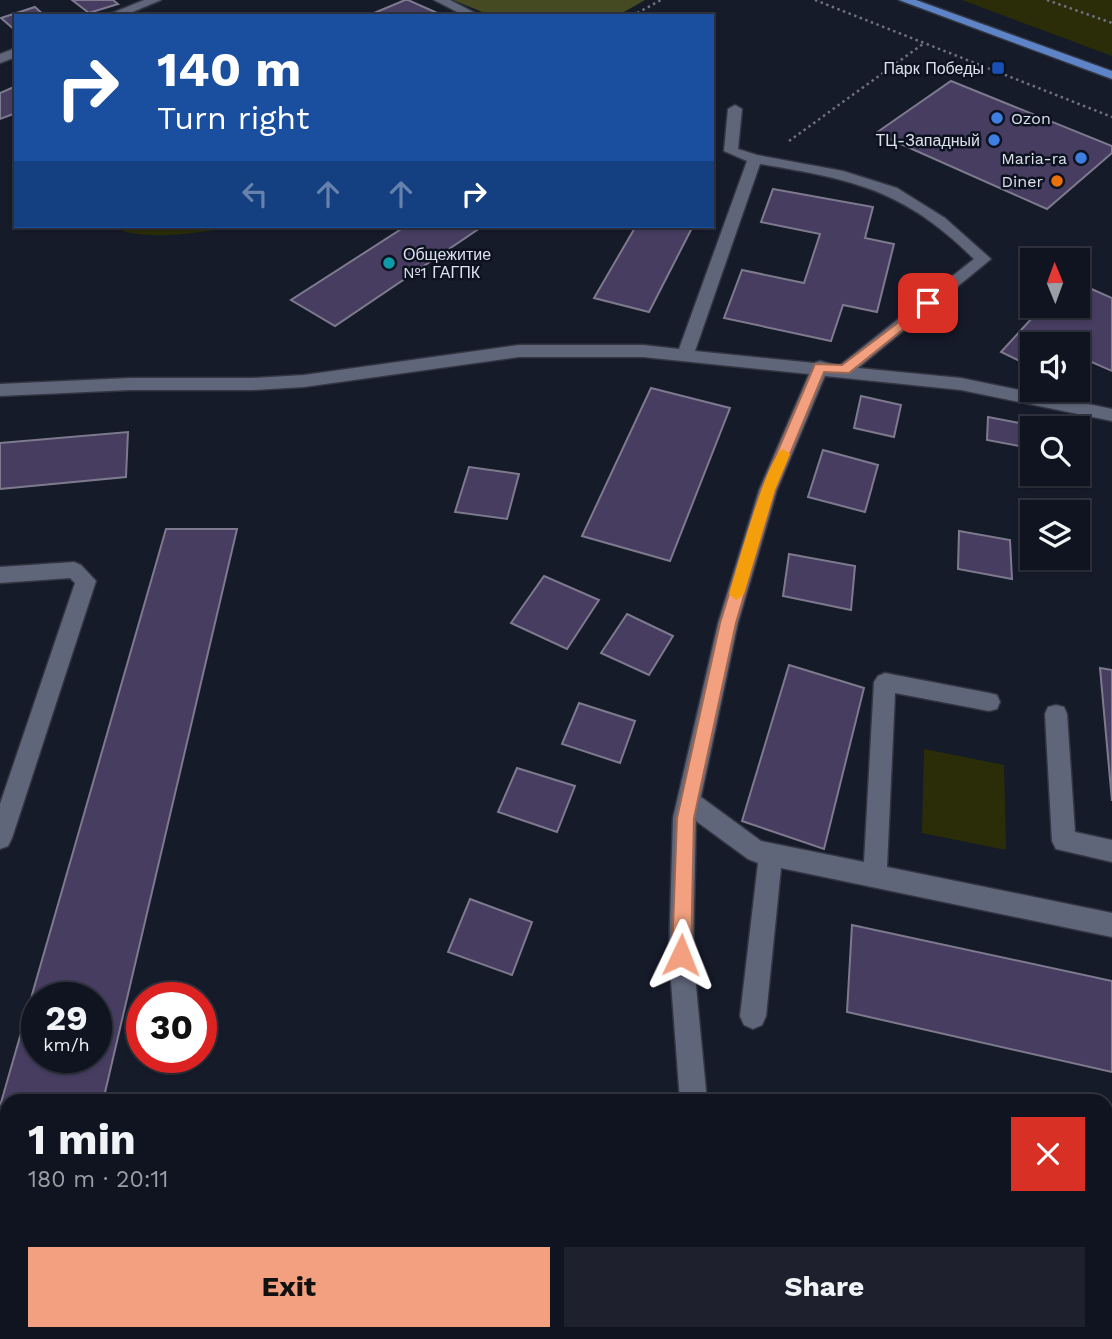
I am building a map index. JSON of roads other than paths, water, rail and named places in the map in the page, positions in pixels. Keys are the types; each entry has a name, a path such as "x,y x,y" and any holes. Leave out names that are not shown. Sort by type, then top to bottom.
{"main road":[{"path":"905,0 1112,75"}],"street":[{"path":"116,14 155,0"},
{"path":"440,0 471,14"},
{"path":"736,109 731,151 754,159 824,171 890,191 952,229 983,259 844,370"},
{"path":"684,355 754,159"},
{"path":"0,390 130,384 304,381 519,351 643,351 961,384 1112,415"},
{"path":"693,1094 681,955 685,818 728,623 764,504 820,368"},
{"path":"0,575 74,570 86,581 0,838"},
{"path":"875,876 885,682 989,702"},
{"path":"1056,714 1063,841 1112,851"},
{"path":"689,802 756,851 1112,925"},
{"path":"753,1016 771,854"}],"place":[{"name":"Парк Победы","path":"998,68"},
{"name":"Ozon","path":"997,118"},
{"name":"ТЦ-Западный","path":"994,140"},
{"name":"Maria-ra","path":"1081,158"},
{"name":"Diner","path":"1057,181"},
{"name":"Общежитие №1 ГАГПК","path":"389,263"}]}
